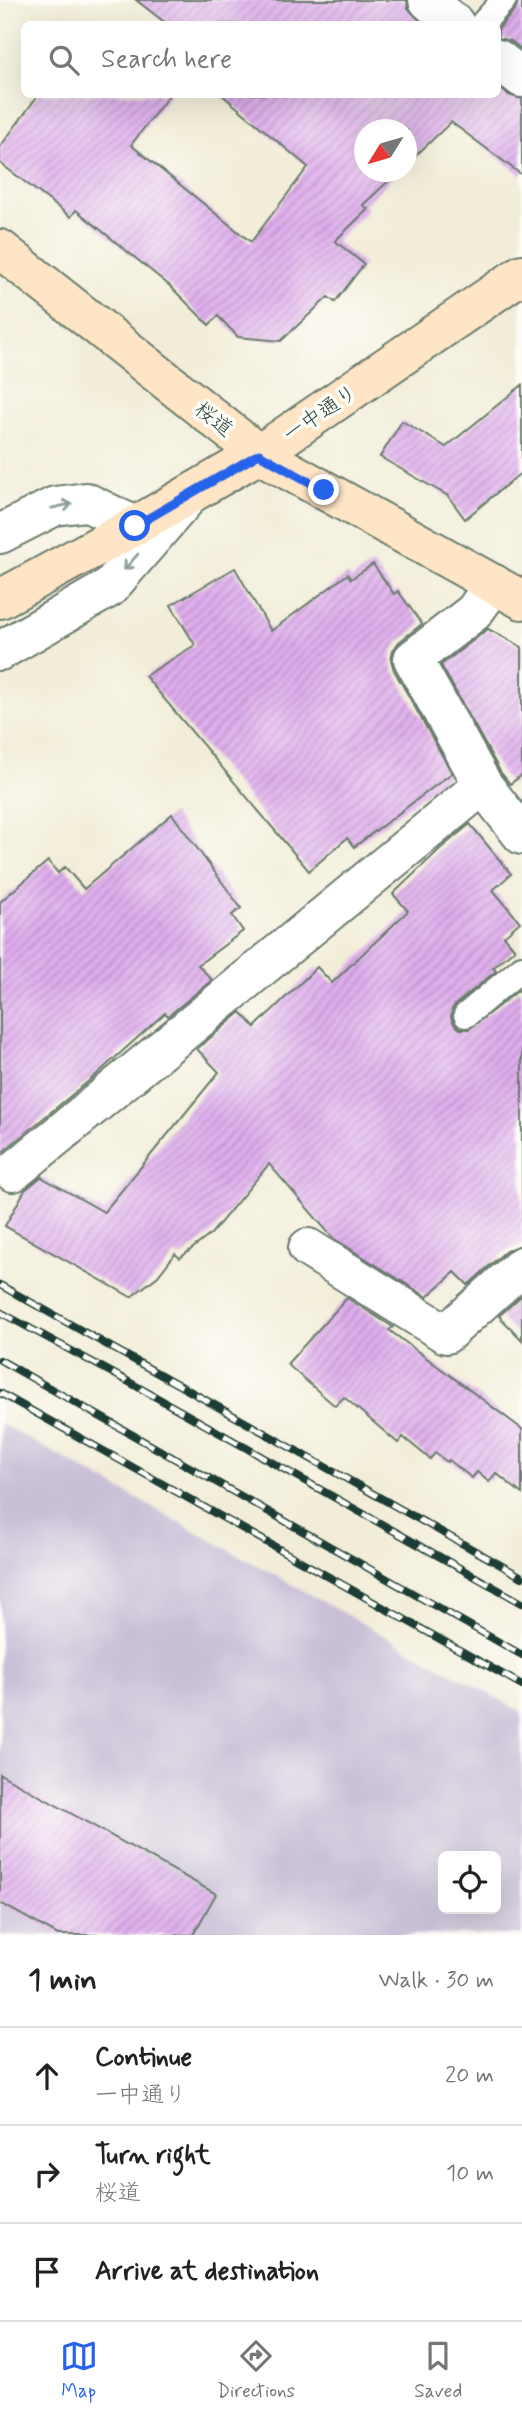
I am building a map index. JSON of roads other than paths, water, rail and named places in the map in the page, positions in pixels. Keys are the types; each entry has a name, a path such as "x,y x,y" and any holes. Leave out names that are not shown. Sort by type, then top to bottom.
{"street":[{"path":"428,0 452,21"},
{"path":"501,61 522,78"},
{"name":"桜道","path":"0,249 259,454 508,592"},
{"name":"一中通り","path":"0,599 135,526 259,454 522,274"},
{"path":"0,651 109,588 192,492"},
{"path":"0,534 55,506 86,502 135,526"},
{"path":"508,592 474,612 413,659 483,785 522,835"},
{"path":"12,1172 483,785"},
{"path":"308,1248 446,1334 522,1266"}],"lane":[{"path":"485,21 504,0"},
{"path":"467,1015 522,968"}],"railway":[{"path":"0,1285 522,1577"},
{"path":"0,1312 522,1603"},
{"path":"0,1360 522,1655"},
{"path":"0,1393 522,1685"}]}
